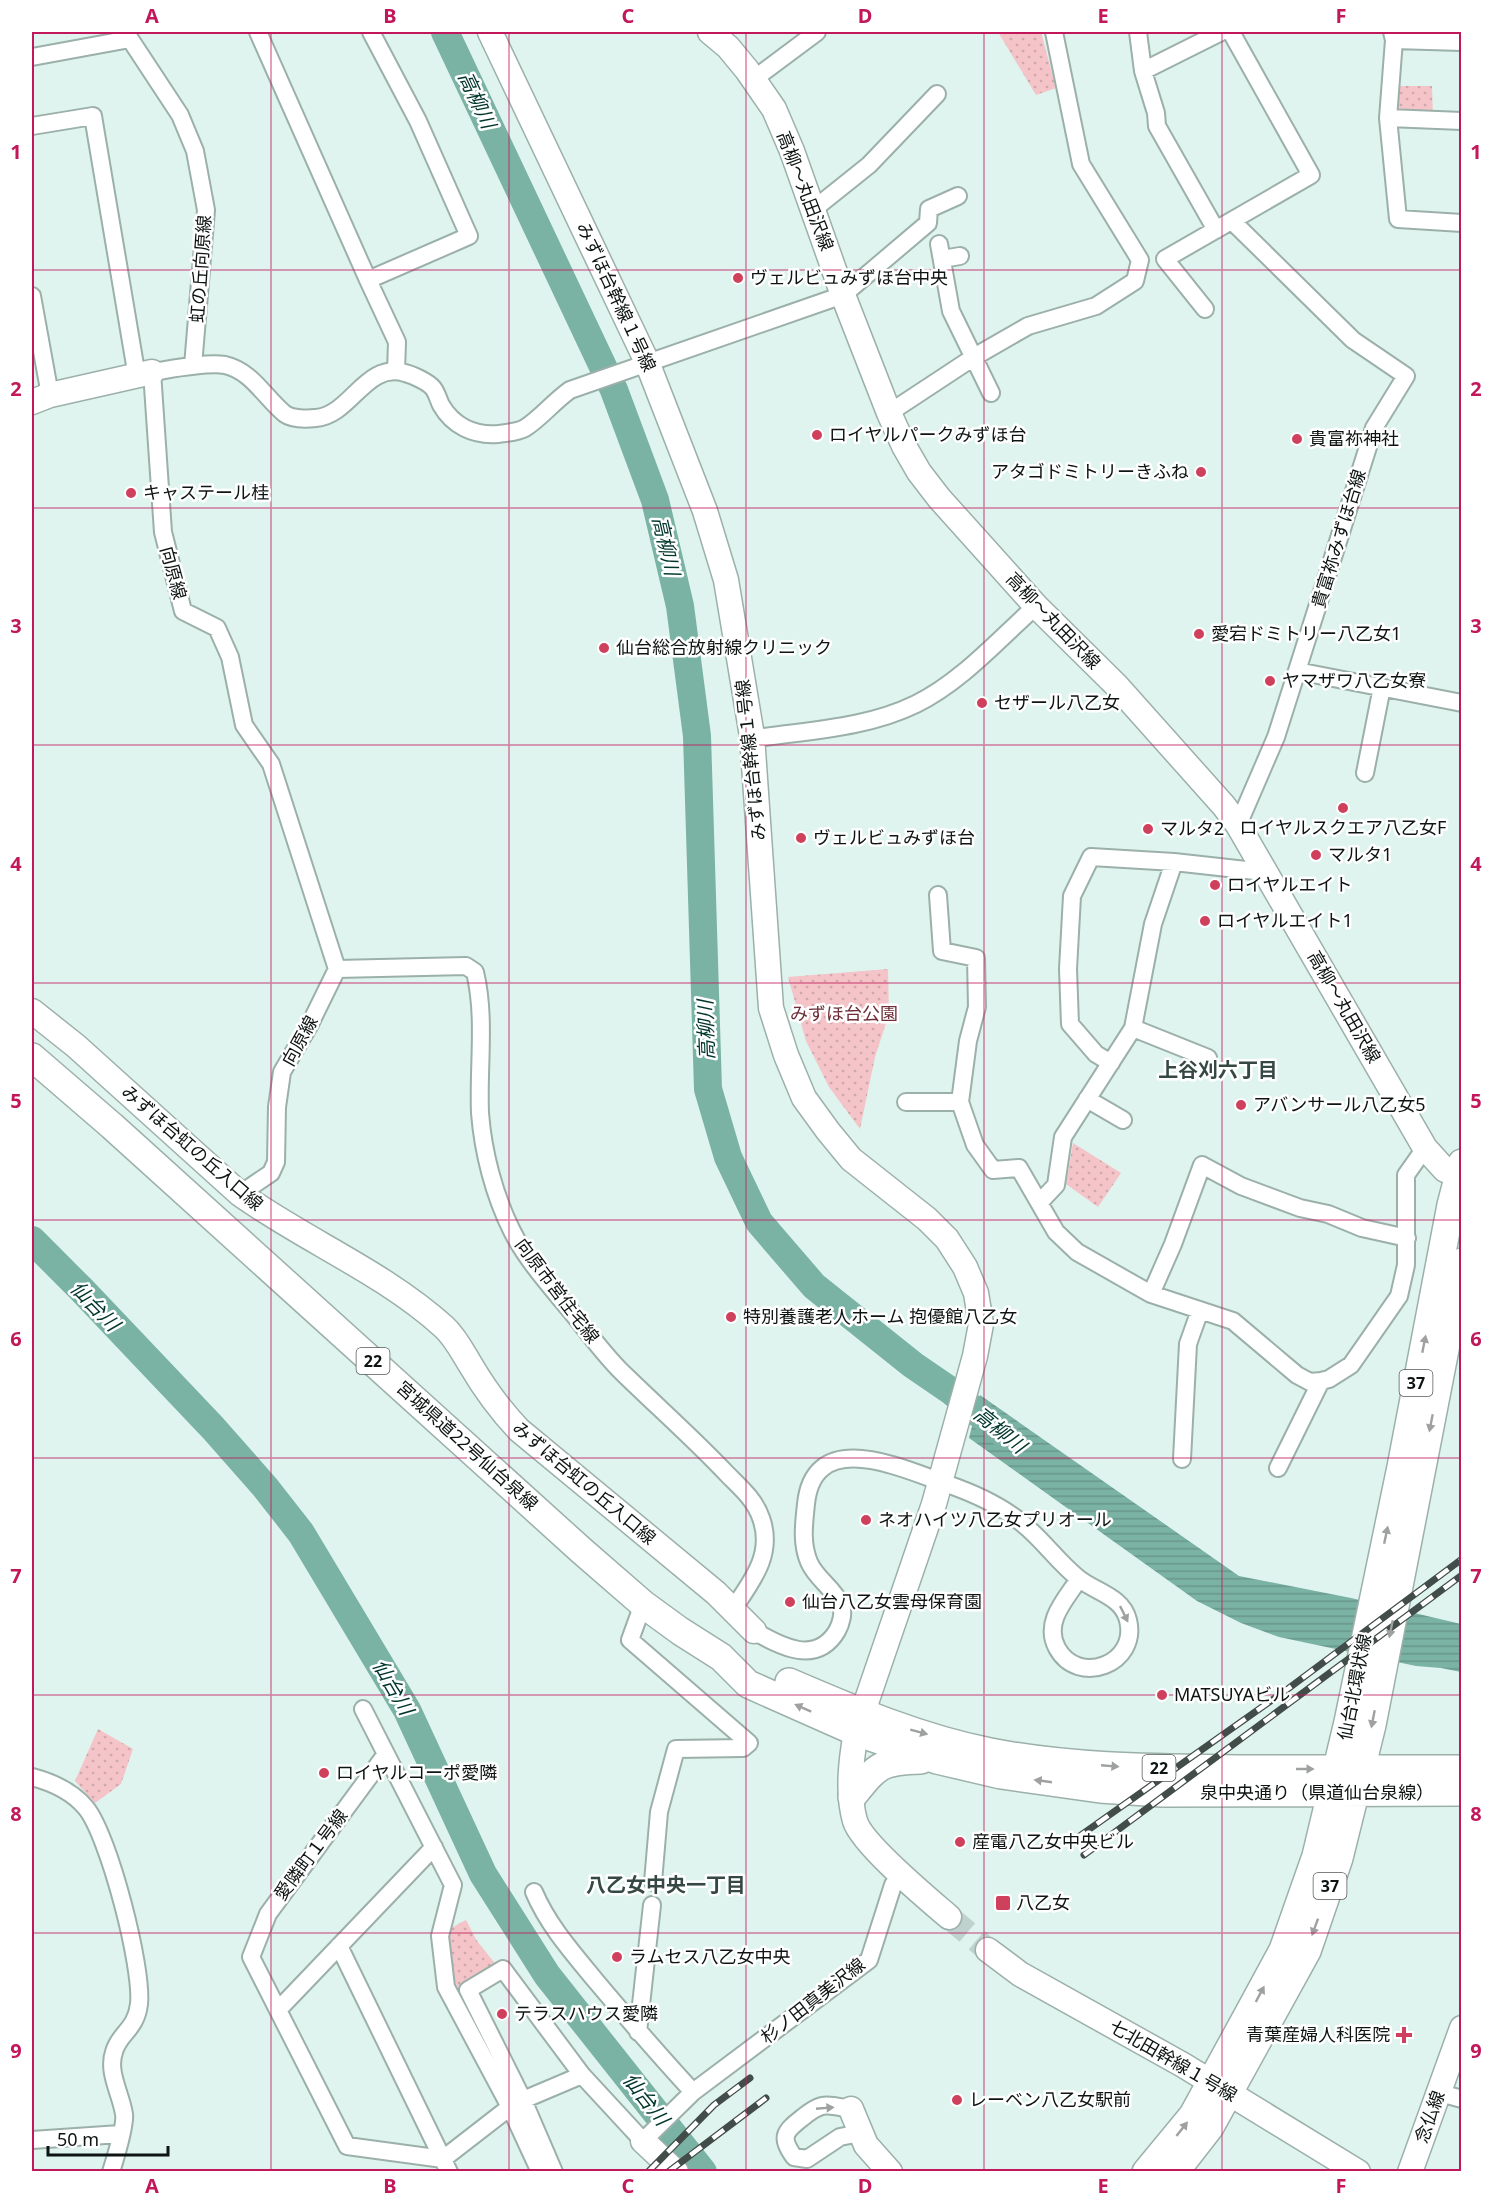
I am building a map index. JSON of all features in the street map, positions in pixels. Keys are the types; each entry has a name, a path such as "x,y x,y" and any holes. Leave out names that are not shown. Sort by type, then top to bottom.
{"main road":[{"name":"宮城県道22号仙台泉線","path":"32,1058 112,1126 643,1604 721,1657 748,1683 860,1723"},
{"name":"仙台北環状線","path":"1386,1594 1401,1467 1451,1205 1461,1171"},
{"name":"仙台北環状線","path":"1175,2172 1210,2127 1220,2087 1283,1950 1316,1856 1347,1781 1386,1594 1461,1262"},
{"name":"泉中央通り（県道仙台泉線）","path":"860,1723 937,1760 1001,1775 1100,1789 1162,1793 1347,1781 1461,1768"},
{"name":"泉中央通り（県道仙台泉線）","path":"860,1723 905,1728 988,1751 1048,1761 1347,1781 1461,1792"},
{"path":"852,1797 874,1769 884,1764 897,1761 937,1760"},
{"name":"仙台北環状線","path":"1146,2172 1192,2115 1220,2087"}],"street":[{"path":"258,32 397,342 396,371"},
{"path":"368,280 470,236 418,121 371,32"},
{"name":"みずほ台幹線１号線","path":"490,32 705,511 726,580 753,736 771,1008 786,1055 804,1098 828,1131 851,1159 927,1219 947,1239 965,1267 976,1293 981,1324 975,1356 939,1481"},
{"name":"高柳～丸田沢線","path":"710,32 728,47 754,79 774,109 814,209 843,295 889,413 919,472 939,498 1036,606 1116,685 1224,806 1238,825 1425,1149 1445,1170 1461,1171"},
{"path":"754,79 817,32"},
{"path":"889,413 974,357 1028,326 1096,306 1135,281 1140,260 1081,164 1054,32"},
{"path":"1138,32 1143,71 1156,113 1157,126 1216,230"},
{"path":"1143,71 1221,32"},
{"path":"1205,309 1165,259 1311,175 1231,32"},
{"name":"虹の丘向原線","path":"32,57 129,35 180,115 195,151 206,210 193,366"},
{"path":"1461,42 1393,36 1388,118 1398,219 1461,223"},
{"path":"814,209 869,165 937,94"},
{"name":"向原線","path":"32,126 93,116 145,375 162,532 183,611 217,628 230,657 244,725 272,764 337,969 309,1026 282,1072 277,1107 276,1162 271,1173 240,1194"},
{"path":"1388,118 1461,122"},
{"path":"32,297 41,398 193,366 225,365 248,376 286,415 319,418 341,408 357,390 381,373 396,371 406,373 432,387 442,407 457,425 476,433 496,434 523,430 554,401 570,390 843,295 928,223 929,209 958,196"},
{"name":"貴富祢みずほ台線","path":"1233,221 1353,340 1406,376 1374,428 1276,737 1238,825"},
{"path":"960,256 941,252 951,311 991,393"},
{"path":"753,736 765,737 851,725 887,716 916,704 939,691 1036,606"},
{"path":"1297,671 1461,702"},
{"path":"1365,773 1382,687"},
{"path":"1111,1063 1096,1054 1071,1024 1068,969 1072,896 1091,857 1174,862 1264,872"},
{"path":"1039,1203 1056,1185 1064,1137 1133,1028 1153,924 1174,862"},
{"path":"938,895 942,951 976,958 977,1007 968,1041 960,1102 975,1145 993,1170 1019,1168 1056,1232 1077,1252 1151,1294 1233,1321 1298,1375 1310,1382 1329,1379 1351,1365 1399,1296 1406,1265 1406,1175 1425,1149"},
{"name":"向原市営住宅線","path":"337,969 466,966 475,972 480,994 480,1113 486,1156 512,1231 530,1260 624,1375 715,1461 754,1502 762,1519 765,1536 764,1553 757,1574 733,1609"},
{"name":"みずほ台虹の丘入口線","path":"32,1011 76,1046 240,1194 369,1272 446,1328 499,1408 519,1430 733,1609 754,1631 792,1650 809,1651 831,1640 839,1629 842,1617 840,1605 834,1594 819,1580 809,1563 804,1544 808,1488 819,1470 832,1461 856,1457 939,1481"},
{"path":"1133,1028 1208,1058"},
{"path":"1088,1099 1123,1120"},
{"path":"906,1102 960,1102"},
{"path":"1151,1294 1173,1244 1202,1165 1241,1186 1300,1208 1328,1214 1362,1228 1407,1238"},
{"path":"1182,1459 1188,1344 1200,1310"},
{"path":"1278,1468 1321,1381"},
{"path":"949,1917 900,1874 862,1834 855,1821 851,1761 860,1723 934,1504 939,1481 973,1495 1009,1514 1023,1524 1079,1579 1119,1604 1128,1620 1128,1640 1115,1661 1100,1668 1078,1667 1067,1661 1060,1654 1053,1636 1057,1611 1079,1579"},
{"path":"643,1604 630,1640 750,1743 742,1748 676,1749 659,1812 653,1882"},
{"path":"363,1708 453,1885 440,1936 446,1987 554,2172"},
{"name":"愛隣町１号線","path":"386,1754 268,1914 251,1957 347,2146 446,2165"},
{"path":"32,1777 58,1787 75,1797 87,1809 107,1850 129,1932 139,2003 135,2021 113,2052 113,2075 125,2116 111,2172"},
{"path":"278,2010 434,1847"},
{"name":"杉ノ田真美沢線","path":"647,2136 690,2096 869,1960 893,1885 900,1874"},
{"path":"534,1892 540,1906 562,1940 690,2096"},
{"path":"638,2032 652,1905"},
{"path":"339,1946 446,2165 516,2104 582,2075"},
{"name":"七北田幹線１号線","path":"988,1950 1020,1974 1220,2087 1358,2172"},
{"path":"540,2172 516,2104 468,1990 503,1969 582,2075 647,2136 676,2172"},
{"name":"念仏線","path":"1410,2172 1450,2096 1461,2028"},
{"path":"860,2133 840,2137 807,2159 794,2157 786,2146 785,2137 788,2130 813,2109 825,2106 851,2109 866,2145 890,2172"},
{"path":"32,2140 120,2134"}],"green space":[{"path":"998,32 1041,32 1056,88 1036,95"},
{"path":"1397,86 1432,86 1433,118 1396,116"},
{"name":"みずほ台公園","path":"888,969 889,1014 875,1057 860,1129 829,1087 806,1041 788,977"},
{"path":"1073,1143 1121,1173 1098,1207 1066,1184"},
{"path":"98,1729 133,1749 121,1784 95,1803 75,1781"},
{"path":"466,1920 477,1941 498,1967 459,1989 451,1968 449,1929"}],"water":[{"path":"980,1395 1239,1576 1351,1598 1461,1624 1461,1672 1416,1666 1279,1637 1241,1623 1197,1601 969,1438"}],"waterway":[{"name":"高柳川","path":"445,32 614,390 655,500 680,606 697,736 708,1089 728,1157 759,1222 814,1286 1005,1435"},
{"name":"仙台川","path":"32,1240 213,1428 265,1487 301,1533 407,1710 483,1874 547,1975 703,2172"}],"tunnel":[{"path":"949,1917 988,1950"}],"railway":[{"path":"1074,1840 1289,1688 1462,1559"},
{"path":"1084,1855 1462,1575"},
{"path":"648,2172 714,2105 750,2078"},
{"path":"668,2172 766,2098"}],"place":[{"name":"ヴェルビュみずほ台中央","path":"738,278"},
{"name":"ロイヤルパークみずほ台","path":"817,435"},
{"name":"貴富祢神社","path":"1297,439"},
{"name":"アタゴドミトリーきふね","path":"1201,472"},
{"name":"キャステール桂","path":"131,493"},
{"name":"愛宕ドミトリー八乙女1","path":"1199,634"},
{"name":"仙台総合放射線クリニック","path":"604,648"},
{"name":"ヤマザワ八乙女寮","path":"1270,681"},
{"name":"セザール八乙女","path":"982,703"},
{"name":"ロイヤルスクエア八乙女F","path":"1343,808"},
{"name":"マルタ2","path":"1148,829"},
{"name":"ヴェルビュみずほ台","path":"801,838"},
{"name":"マルタ1","path":"1316,855"},
{"name":"ロイヤルエイト","path":"1215,885"},
{"name":"ロイヤルエイト1","path":"1205,921"},
{"name":"アバンサール八乙女5","path":"1241,1105"},
{"name":"特別養護老人ホーム 抱優館八乙女","path":"731,1317"},
{"name":"ネオハイツ八乙女プリオール","path":"866,1520"},
{"name":"仙台八乙女雲母保育園","path":"790,1602"},
{"name":"MATSUYAビル","path":"1162,1695"},
{"name":"ロイヤルコーポ愛隣","path":"324,1773"},
{"name":"産電八乙女中央ビル","path":"960,1842"},
{"name":"八乙女","path":"1003,1903"},
{"name":"ラムセス八乙女中央","path":"617,1957"},
{"name":"テラスハウス愛隣","path":"502,2014"},
{"name":"青葉産婦人科医院","path":"1404,2035"},
{"name":"レーベン八乙女駅前","path":"957,2100"}],"district":[{"name":"上谷刈六丁目","path":"1218,1070"},
{"name":"八乙女中央一丁目","path":"666,1885"}]}
